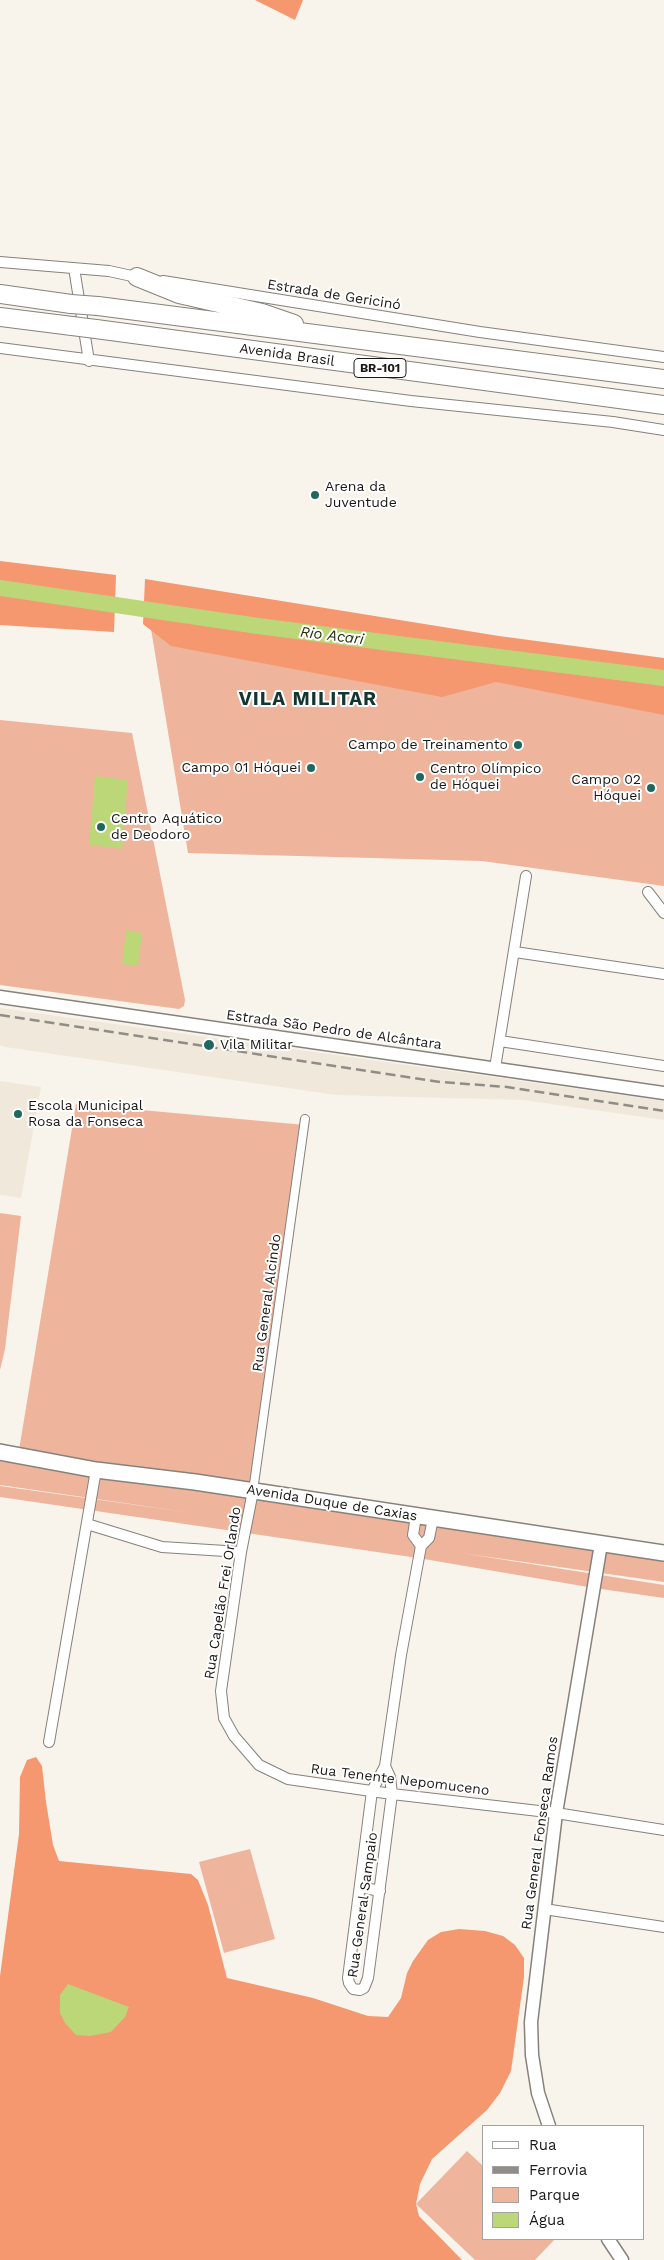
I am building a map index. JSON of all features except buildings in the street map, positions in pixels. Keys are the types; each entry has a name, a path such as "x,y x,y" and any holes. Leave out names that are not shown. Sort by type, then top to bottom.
{"highway":[{"path":"137,277 179,294 262,314 337,337"},
{"name":"Avenida Brasil","path":"0,294 664,379"},
{"name":"Avenida Brasil","path":"0,317 664,405"}],"main road":[{"name":"Avenida Duque de Caxias","path":"0,1452 96,1470 253,1491 664,1553"}],"street":[{"name":"Estrada de Gericinó","path":"0,262 74,268 137,277 480,332 664,357"},
{"path":"74,268 89,361"},
{"path":"0,348 89,361 412,401 613,422 664,430"},
{"path":"495,1068 526,876"},
{"path":"648,892 664,913"},
{"path":"515,952 664,974"},
{"name":"Estrada São Pedro de Alcântara","path":"0,997 664,1093"},
{"path":"500,1041 664,1066"},
{"name":"Rua General Alcindo","path":"253,1491 305,1118"},
{"path":"49,1742 96,1470"},
{"name":"Rua Capelão Frei Orlando","path":"247,1753 234,1736 224,1718 221,1691 241,1552 253,1491"},
{"name":"Rua General Sampaio","path":"416,1516 413,1535 420,1546"},
{"name":"Rua General Sampaio","path":"385,1766 390,1777 392,1794 368,1978 364,1988 360,1990 353,1988 348,1978 372,1791 385,1766 401,1655 420,1546 429,1538 433,1519"},
{"path":"87,1524 162,1547 241,1552"},
{"name":"Rua General Fonseca Ramos","path":"549,2125 538,2093 532,2055 531,2022 556,1813 601,1544"},
{"name":"Rua Tenente Nepomuceno","path":"247,1753 260,1765 288,1779 392,1794 556,1813 664,1830"},
{"path":"360,1887 380,1891"},
{"path":"544,1909 664,1927"},
{"path":"609,2240 622,2260"}],"shaded area":[{"path":"255,0 303,0 295,20"},
{"path":"0,561 116,575 114,632 0,625"},
{"path":"145,579 499,636 664,658 664,715 496,682 442,697 171,646 143,624"},
{"path":"0,1008 664,1101 664,1120 523,1100 336,1095 5,1047 0,1045"},
{"name":"Escola Municipal Rosa da Fonseca","path":"0,1081 41,1087 21,1198 0,1195"},
{"path":"36,1757 42,1766 53,1845 59,1861 191,1874 198,1880 208,1905 227,1978 313,1998 368,2016 388,2017 401,1998 407,1973 413,1961 428,1940 441,1932 459,1929 485,1931 503,1936 515,1945 524,1958 524,1977 511,2071 500,2093 487,2110 432,2159 420,2184 416,2204 419,2216 462,2260 0,2260 0,1976 19,1834 20,1777 27,1760"}],"green space":[{"name":"Centro Olímpico de Hóquei","path":"151,629 664,700 664,886 482,861 188,853"},
{"path":"0,720 132,733 185,1000 184,1006 179,1009 0,985"},
{"path":"76,1104 305,1125 253,1490 664,1550 664,1582 461,1553 664,1585 664,1598 418,1558 0,1497 0,1486 193,1513 0,1485 0,1455 19,1450"},
{"path":"0,1213 21,1216 5,1349 0,1370"},
{"path":"250,1849 275,1939 224,1953 199,1862"},
{"path":"467,2151 482,2165 482,2240 554,2240 535,2260 475,2260 416,2204"}],"water":[{"path":"95,776 128,780 122,849 89,845"},
{"path":"126,930 142,933 138,966 122,964"},
{"path":"68,1984 129,2007 125,2017 111,2032 90,2036 76,2035 65,2023 60,2013 60,1995"}],"waterway":[{"name":"Rio Acari","path":"0,588 258,626 664,678"}],"railway":[{"path":"0,1015 440,1082 507,1087 664,1111"}],"place":[{"name":"Arena da Juventude","path":"315,495"},
{"name":"Campo de Treinamento","path":"518,745"},
{"name":"Campo 01 Hóquei","path":"311,768"},
{"name":"Centro Olímpico de Hóquei","path":"420,777"},
{"name":"Campo 02 Hóquei","path":"651,788"},
{"name":"Centro Aquático de Deodoro","path":"101,827"},
{"name":"Vila Militar","path":"209,1045"},
{"name":"Escola Municipal Rosa da Fonseca","path":"18,1114"}],"district":[{"name":"VILA MILITAR","path":"308,699"}]}
